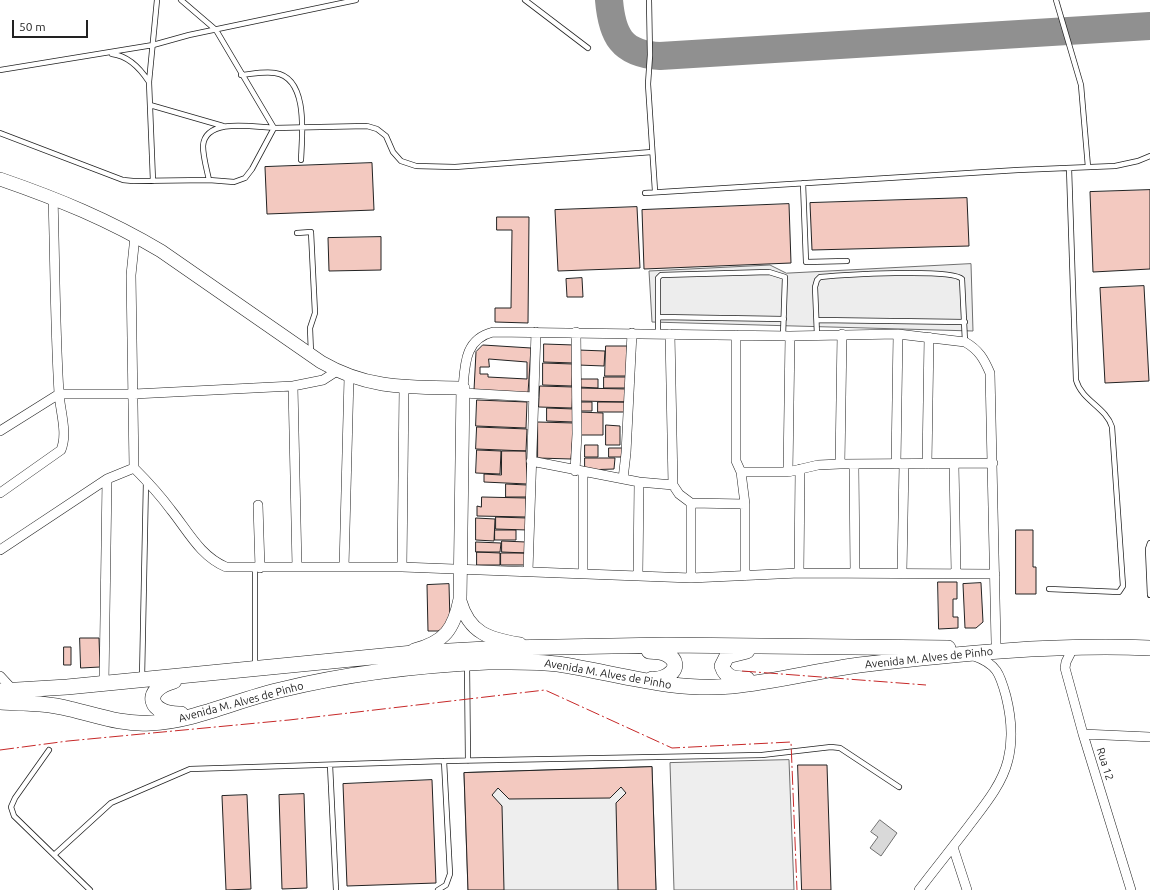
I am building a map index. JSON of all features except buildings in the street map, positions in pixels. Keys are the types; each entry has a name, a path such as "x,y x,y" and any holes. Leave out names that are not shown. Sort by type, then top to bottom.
{"main road":[{"name":"Avenida M. Alves de Pinho","path":"7,690 208,674 464,650 666,644 944,648 1077,637 1150,640"},
{"name":"Avenida M. Alves de Pinho","path":"0,702 52,706 122,721 148,723 190,718 277,690 325,681 467,663 534,662 592,670 659,683 701,688 732,686 857,666 969,655 1074,646 1150,648"},
{"path":"591,647 661,652 672,659 674,665 671,674 667,677 656,679 592,670"},
{"path":"808,673 737,679 724,673 722,666 727,656 740,652 810,647"},
{"path":"208,674 162,685 154,691 152,703 160,711 168,713 183,714 214,710"}],"street":[{"path":"0,179 53,197 105,220 135,236 161,252 311,356 349,377 382,385 463,390 534,397"},
{"path":"0,493 61,450 64,436 59,394 53,197"},
{"path":"135,236 130,276 134,394 134,468 146,480 205,553 216,563 226,567 402,567 583,572 691,578 799,573 902,572 995,574"},
{"path":"388,656 435,643 452,628 456,617 460,599 461,569 463,390 468,350 479,338 493,332 658,333 787,336 898,334 965,342 974,347 983,357 990,373 996,643"},
{"path":"528,571 536,332"},
{"path":"576,332 576,434 583,572"},
{"path":"623,479 626,453 632,333"},
{"path":"670,334 673,485 679,494 691,503 745,504"},
{"path":"840,464 842,334"},
{"path":"898,334 902,572"},
{"path":"736,335 736,461 741,472 745,504 745,576"},
{"path":"787,336 788,472"},
{"path":"927,464 929,337"},
{"path":"0,431 59,394 134,394 293,386 323,380 336,371"},
{"path":"344,567 349,377"},
{"path":"293,386 297,567"},
{"path":"402,567 404,387"},
{"path":"531,461 579,472 639,482 673,485"},
{"path":"741,472 788,472 818,465 840,464 993,463"},
{"path":"854,464 855,573"},
{"path":"954,464 956,573"},
{"path":"0,550 107,479 134,468"},
{"path":"799,573 800,469"},
{"path":"104,683 107,479"},
{"path":"638,575 639,482"},
{"path":"691,503 691,578"},
{"path":"258,505 258,568"},
{"path":"460,599 463,612 470,624 479,632 504,641 546,647"},
{"name":"Rua 12","path":"1074,646 1066,662 1066,668 1083,734 1131,890"},
{"path":"919,890 993,793 1008,760 1011,743 1007,699 996,668 984,660 969,655"},
{"path":"0,676 7,690"},
{"path":"1083,734 1150,737"},
{"path":"953,847 967,890"}],"lane":[{"path":"153,181 149,82 157,0"},
{"path":"181,0 216,30 241,75 274,128"},
{"path":"0,70 153,45 189,35 356,0"},
{"path":"525,0 588,48"},
{"path":"649,0 650,55 648,84 655,192"},
{"path":"1056,0 1081,85 1088,167"},
{"path":"108,53 122,55 128,59 142,71 149,82"},
{"path":"241,75 275,73 287,77 296,89 303,128 301,160"},
{"path":"150,105 223,126 303,128 367,126 377,129 386,136 393,152 402,161 416,166 455,167 652,152"},
{"path":"209,180 203,147 205,137 210,131 223,126"},
{"path":"0,133 123,180 209,180 234,182 245,178 252,169 274,128"},
{"path":"645,193 1115,166 1138,161 1150,156"},
{"path":"1049,589 1119,592 1123,586 1112,427 1108,416 1082,393 1076,380 1069,168"},
{"path":"803,183 806,262 847,261"},
{"path":"297,233 311,232 315,313 310,328 311,356"},
{"path":"658,333 658,278 661,275 769,272 785,277 784,319 787,336"},
{"path":"817,335 815,287 820,277 864,274 938,274 956,275 962,279 965,342"},
{"path":"658,317 784,319"},
{"path":"817,320 965,322"},
{"path":"142,679 146,480"},
{"path":"1150,544 1148,549 1150,595"},
{"path":"255,669 258,568"},
{"path":"467,663 468,761"},
{"path":"54,855 111,803 190,769 444,761 762,755 831,747 840,748 899,787"},
{"path":"49,750 15,798 11,807 14,816 90,890"},
{"path":"438,890 446,885 450,874 444,761"},
{"path":"330,765 336,890"}],"shaded area":[{"path":"971,264 973,331 652,322 649,271 770,265 786,273"},
{"path":"789,760 794,890 674,890 670,763"},
{"path":"652,767 656,890 468,890 464,773"},
{"path":"880,820 897,833 881,856 870,848 878,837 871,832"}],"taxiway":[{"path":"609,0 613,23 616,33 621,40 628,47 636,51 660,56 1150,26"}],"power":[{"path":"742,671 926,685"},
{"path":"0,750 68,741 289,720 545,690 672,748 791,742 797,890"}]}
